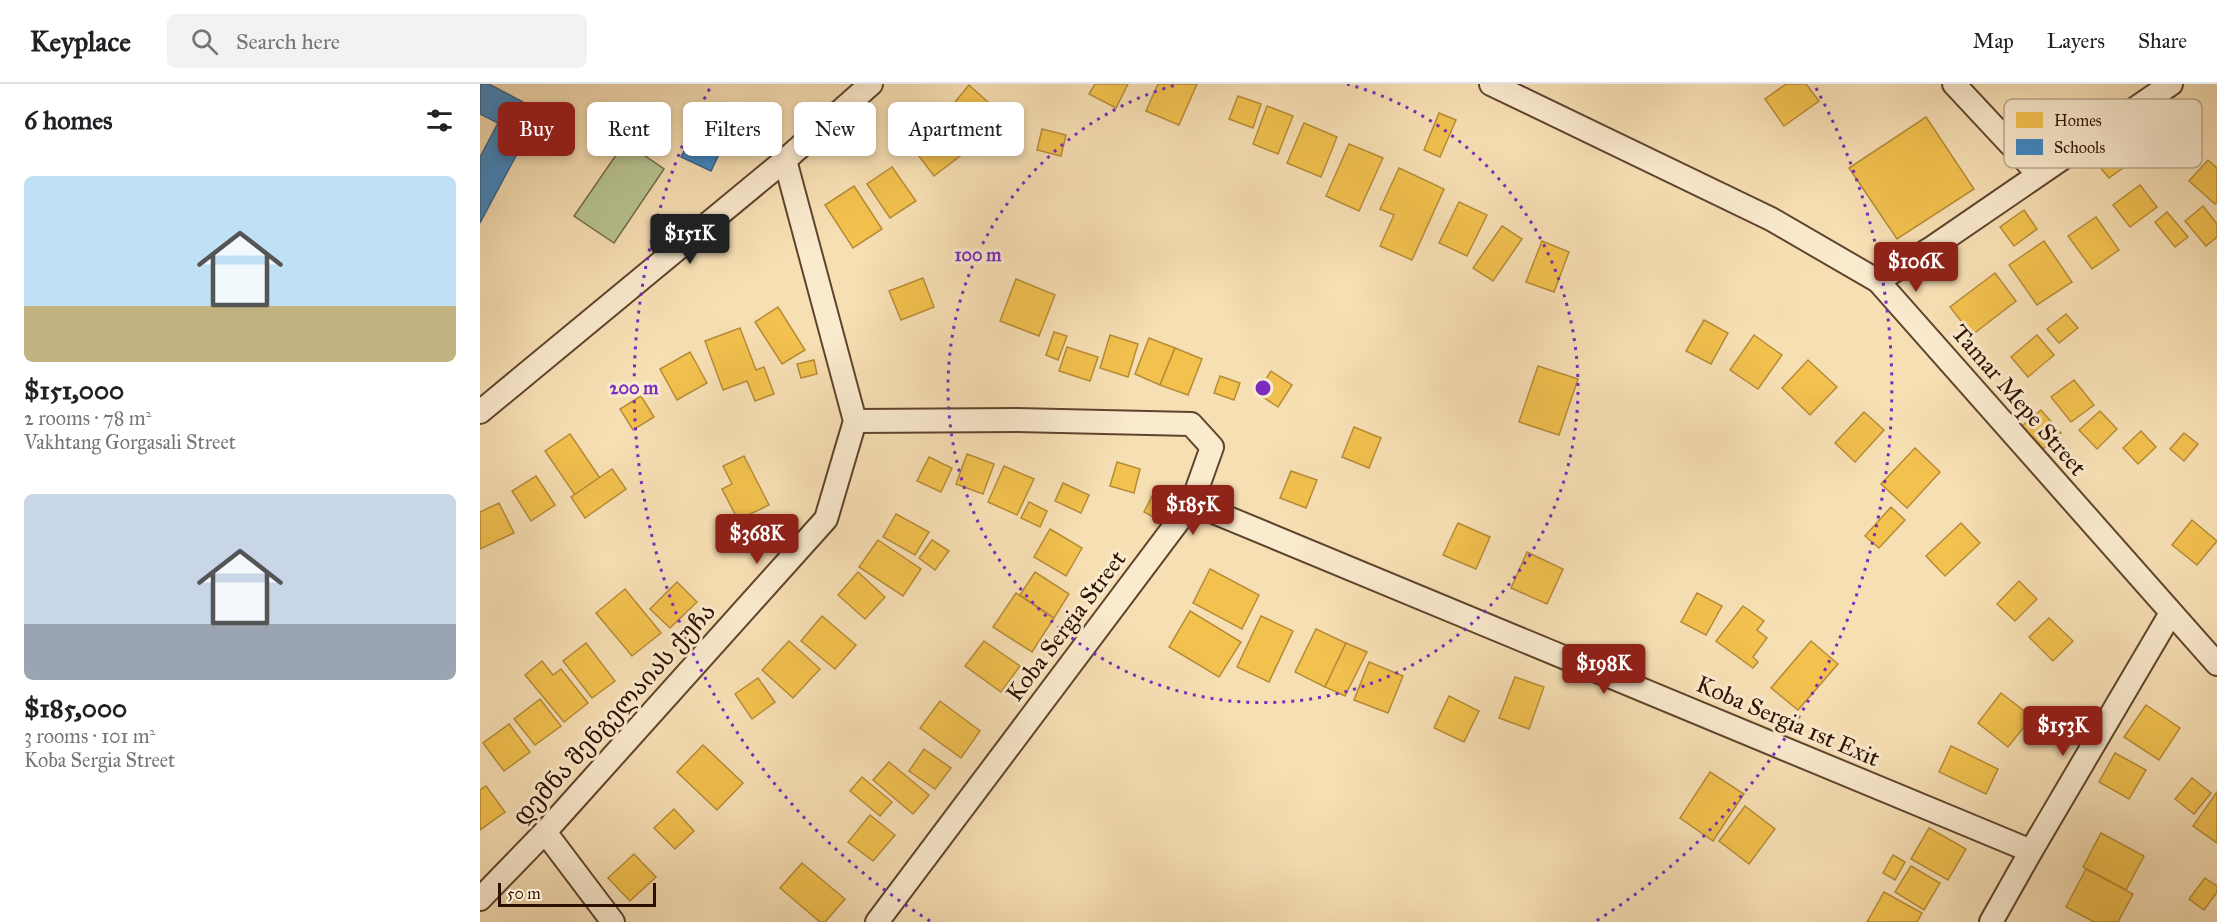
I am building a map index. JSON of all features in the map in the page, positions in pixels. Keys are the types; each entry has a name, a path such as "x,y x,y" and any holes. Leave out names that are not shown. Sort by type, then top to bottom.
{"street":[{"path":"480,412 785,160 871,84"},
{"name":"Tamar Mepe Street","path":"1491,84 1761,213 1878,280 2217,664"},
{"path":"1954,84 2004,138"},
{"path":"2149,99 2171,84"},
{"path":"785,160 855,421"},
{"path":"2032,168 2038,174"},
{"path":"1878,280 1933,247 2047,168"},
{"name":"Koba Sergia Street","path":"855,421 1017,420 1191,423 1212,447 1192,503 877,922"},
{"name":"დემნა შენგელაიას ქუჩა","path":"480,898 545,832 826,519 855,421"},
{"name":"Koba Sergia 1st Exit","path":"1192,503 2031,851"},
{"path":"1991,922 2171,613"},
{"path":"545,832 613,922"}],"green space":[{"path":"615,156 645,156 664,169 614,243 574,216"}],"building: Homes":[{"path":"1095,84 1128,84 1116,108 1089,94"},
{"path":"1158,84 1197,84 1179,125 1146,111"},
{"path":"1786,84 1806,84 1819,101 1784,126 1765,99"},
{"path":"969,85 988,102 955,102"},
{"path":"1238,96 1261,104 1253,128 1229,119"},
{"path":"1267,106 1293,116 1278,154 1253,144"},
{"path":"1439,113 1456,120 1440,157 1424,150"},
{"path":"1926,117 1974,189 1897,239 1849,168"},
{"path":"1304,123 1337,137 1321,177 1287,163"},
{"path":"1042,129 1066,135 1061,156 1037,150"},
{"path":"1349,144 1383,158 1359,211 1326,196"},
{"path":"919,156 960,156 934,176"},
{"path":"2208,160 2217,168 2217,202 2215,204 2189,181"},
{"path":"892,167 916,201 890,218 867,184"},
{"path":"1399,168 1444,189 1412,260 1380,246 1394,215 1380,209"},
{"path":"2101,168 2123,168 2109,178"},
{"path":"2140,185 2157,207 2130,227 2113,205"},
{"path":"854,186 882,229 853,248 825,205"},
{"path":"1459,202 1487,215 1467,256 1439,243"},
{"path":"2203,206 2217,224 2217,237 2206,246 2185,221"},
{"path":"2024,210 2037,229 2014,246 2000,227"},
{"path":"2167,212 2188,237 2175,247 2155,222"},
{"path":"2096,217 2119,250 2092,269 2068,236"},
{"path":"1502,226 1522,239 1493,281 1473,268"},
{"path":"1542,241 1569,252 1554,292 1526,282"},
{"path":"2044,241 2072,282 2037,305 2009,265"},
{"path":"1995,273 2016,301 1972,335 1950,307"},
{"path":"923,278 934,307 901,320 889,291"},
{"path":"1016,279 1055,295 1039,336 1000,321"},
{"path":"778,307 805,350 782,364 755,322"},
{"path":"2066,314 2078,328 2059,343 2047,329"},
{"path":"1704,320 1728,333 1711,364 1686,351"},
{"path":"740,328 756,370 764,367 774,394 755,401 747,381 723,390 705,341"},
{"path":"1054,332 1067,336 1058,360 1046,355"},
{"path":"1110,335 1138,344 1128,377 1100,368"},
{"path":"1754,335 1782,355 1758,389 1730,370"},
{"path":"2037,335 2054,355 2028,377 2011,357"},
{"path":"1149,338 1175,348 1160,385 1135,374"},
{"path":"1067,347 1098,357 1090,381 1059,371"},
{"path":"1175,348 1202,359 1188,395 1160,385"},
{"path":"690,352 707,383 677,400 660,369"},
{"path":"814,360 817,374 801,378 797,364"},
{"path":"1808,360 1837,387 1810,415 1782,388"},
{"path":"1538,366 1578,379 1559,435 1519,422"},
{"path":"1271,371 1292,385 1278,407 1257,393"},
{"path":"1220,376 1240,383 1234,400 1214,393"},
{"path":"2074,380 2094,405 2071,422 2051,397"},
{"path":"641,396 654,417 633,430 620,409"},
{"path":"2041,410 2061,433 2043,449 2022,426"},
{"path":"2100,411 2117,429 2097,449 2079,430"},
{"path":"1864,412 1884,430 1855,462 1835,443"},
{"path":"1354,427 1381,438 1369,468 1342,457"},
{"path":"2141,431 2156,447 2138,464 2123,448"},
{"path":"2184,433 2198,444 2184,461 2170,449"},
{"path":"570,434 600,478 575,495 545,451"},
{"path":"1915,448 1940,472 1907,508 1881,484"},
{"path":"967,454 994,464 983,494 956,484"},
{"path":"744,456 769,505 738,520 722,489 732,484 723,466"},
{"path":"929,457 952,468 941,492 917,481"},
{"path":"1117,462 1140,469 1134,493 1110,486"},
{"path":"1004,466 1034,479 1017,515 988,502"},
{"path":"612,469 626,489 585,518 571,497"},
{"path":"1291,471 1317,480 1306,508 1280,498"},
{"path":"536,476 555,505 531,521 512,491"},
{"path":"1063,483 1089,495 1081,513 1055,501"},
{"path":"1152,496 1167,503 1159,520 1144,512"},
{"path":"1029,502 1047,511 1040,527 1021,518"},
{"path":"499,503 514,533 480,549 480,512"},
{"path":"1891,507 1905,520 1879,548 1865,536"},
{"path":"896,514 929,532 915,555 883,537"},
{"path":"2192,520 2217,541 2197,565 2172,545"},
{"path":"1458,523 1490,537 1476,569 1443,555"},
{"path":"1961,523 1980,543 1945,576 1926,556"},
{"path":"1050,529 1082,548 1066,576 1034,557"},
{"path":"878,540 921,569 903,596 859,567"},
{"path":"932,540 949,551 935,570 919,558"},
{"path":"1527,552 1563,569 1547,604 1511,588"},
{"path":"1210,569 1259,595 1242,629 1193,603"},
{"path":"858,572 885,597 865,619 838,595"},
{"path":"1035,572 1069,594 1054,618 1020,595"},
{"path":"2019,581 2037,599 2015,621 1997,604"},
{"path":"677,582 697,602 670,628 650,609"},
{"path":"625,589 661,633 632,656 596,613"},
{"path":"1016,593 1054,618 1032,652 993,627"},
{"path":"1697,593 1722,606 1706,635 1681,622"},
{"path":"1743,606 1764,621 1757,630 1767,638 1753,657 1758,662 1753,668 1716,641"},
{"path":"1190,611 1241,642 1219,677 1169,647"},
{"path":"822,616 856,645 835,669 801,641"},
{"path":"1261,616 1293,631 1269,682 1237,667"},
{"path":"2049,618 2073,641 2053,661 2029,637"},
{"path":"1316,629 1346,643 1325,687 1295,672"},
{"path":"789,641 820,669 793,698 762,670"},
{"path":"984,641 1020,666 1001,692 965,666"},
{"path":"1811,641 1838,664 1798,710 1771,688"},
{"path":"586,643 615,681 592,698 563,661"},
{"path":"1346,643 1367,652 1345,696 1325,687"},
{"path":"542,661 553,675 561,669 588,703 564,722 525,675"},
{"path":"1369,662 1403,676 1388,713 1354,700"},
{"path":"1515,677 1544,687 1529,729 1499,718"},
{"path":"758,678 775,702 752,719 735,694"},
{"path":"2001,693 2032,717 2008,747 1978,723"},
{"path":"1449,696 1479,711 1464,742 1434,728"},
{"path":"540,699 561,726 535,745 514,719"},
{"path":"940,701 980,731 961,758 920,728"},
{"path":"2146,705 2180,728 2159,760 2124,737"},
{"path":"509,724 530,752 504,771 483,743"},
{"path":"703,745 743,783 717,810 677,772"},
{"path":"1951,746 1998,769 1986,794 1939,772"},
{"path":"924,749 951,768 935,789 909,771"},
{"path":"2115,753 2146,770 2129,799 2099,782"},
{"path":"889,762 929,795 913,814 873,780"},
{"path":"1710,772 1744,794 1713,841 1680,818"},
{"path":"862,777 892,802 880,816 850,791"},
{"path":"2192,778 2211,793 2194,814 2175,799"},
{"path":"486,786 505,812 480,830 480,790"},
{"path":"2217,792 2217,843 2193,826"},
{"path":"1745,806 1775,829 1749,864 1719,841"},
{"path":"674,809 694,831 675,849 654,828"},
{"path":"870,815 895,835 873,861 848,842"},
{"path":"1929,828 1966,849 1948,880 1911,859"},
{"path":"2101,833 2144,856 2126,890 2083,867"},
{"path":"634,854 656,877 630,901 608,878"},
{"path":"1893,855 1905,862 1895,880 1883,873"},
{"path":"802,863 845,899 825,922 820,922 780,888"},
{"path":"1911,866 1940,883 1924,910 1895,892"},
{"path":"2086,869 2133,894 2118,922 2094,922 2066,907"},
{"path":"2205,878 2217,886 2217,892 2204,910 2189,899"},
{"path":"1884,892 1922,913 1917,922 1867,922"}],"building: Schools":[{"path":"480,84 489,84 523,102 498,102 498,123 480,114"},
{"path":"498,123 498,156 516,156 480,223 480,157"},
{"path":"683,153 683,156 718,156 711,171 681,157"}]}
